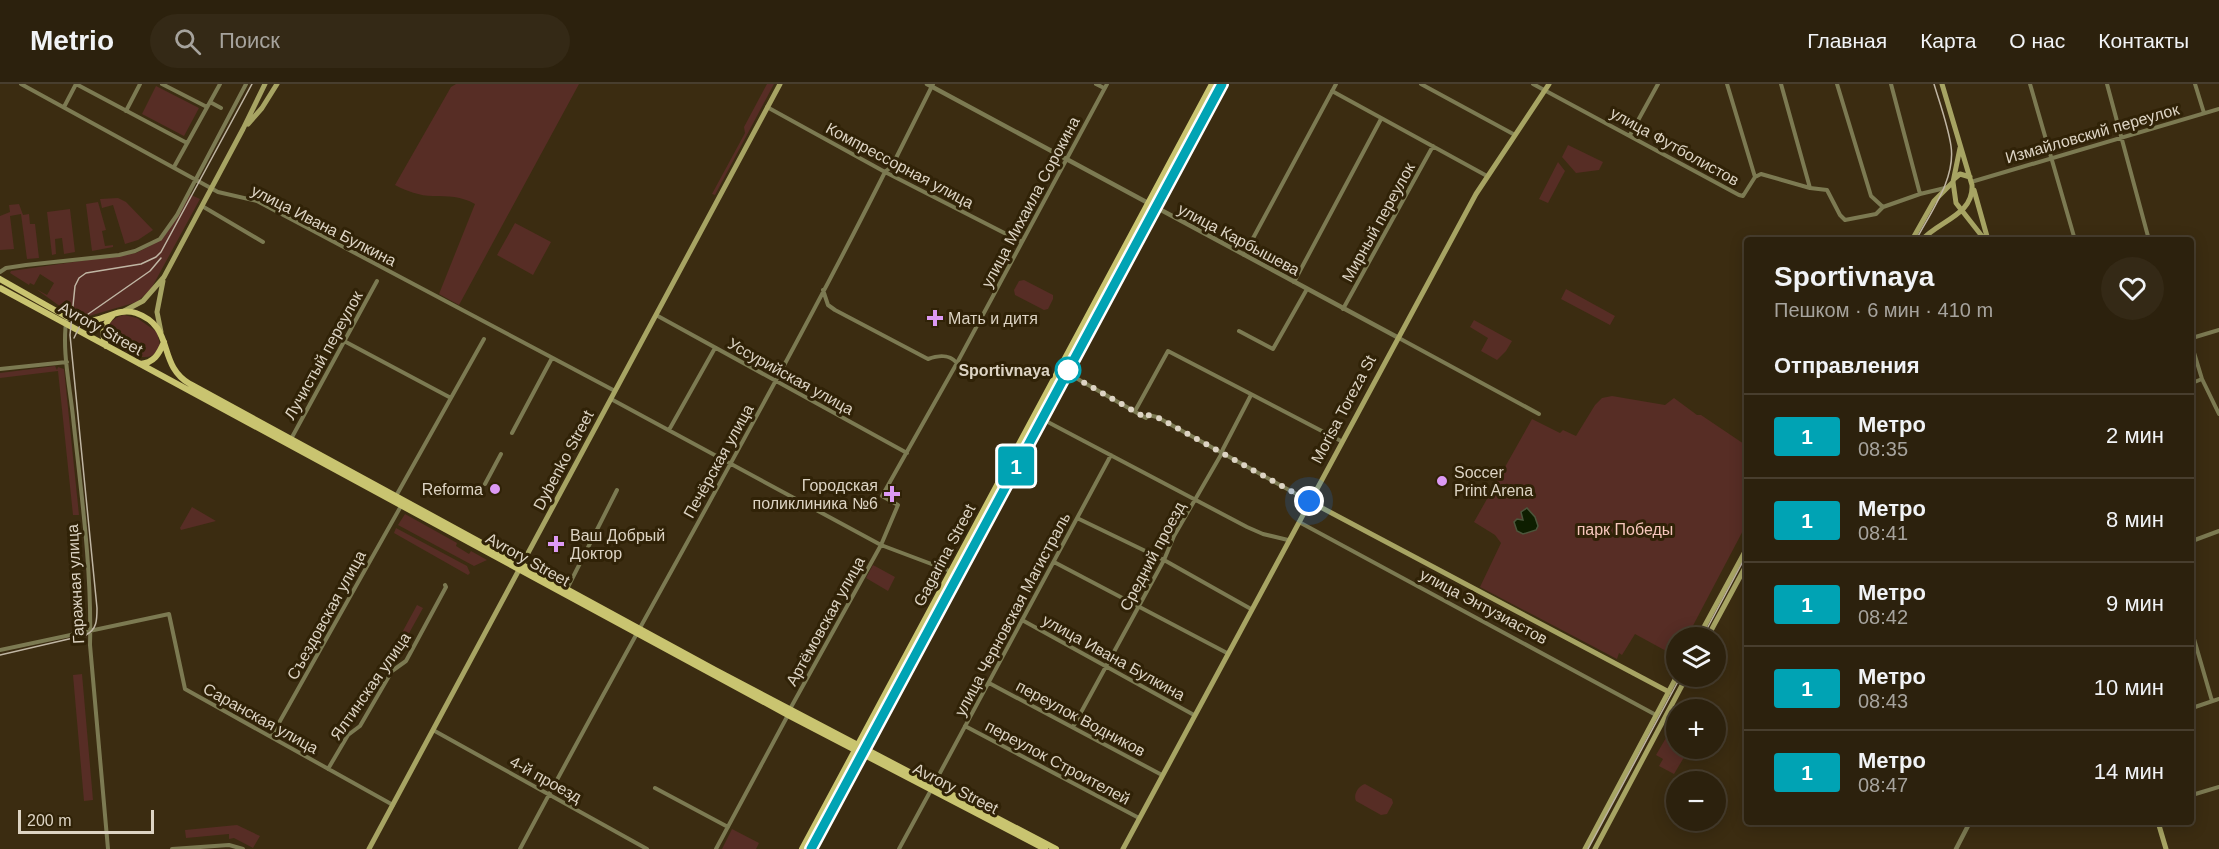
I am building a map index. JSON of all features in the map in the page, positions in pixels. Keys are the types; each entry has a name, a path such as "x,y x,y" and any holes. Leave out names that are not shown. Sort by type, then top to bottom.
{"main road":[{"path":"124,311 143,301 164,277 265,84"},
{"path":"243,129 262,108 277,84"},
{"name":"Dybenko Street","path":"369,849 780,84"},
{"name":"Gagarina Street","path":"802,849 1212,84"},
{"name":"Gagarina Street","path":"814,849 1224,84"},
{"name":"Morisa Toreza St","path":"1122,849 1397,337 1487,176 1549,84"},
{"path":"1942,84 1986,237"},
{"path":"1960,147 1954,180 1954,198 1961,211 1984,237"},
{"path":"1914,237 1934,201 1945,188 1963,174 1972,182 1972,194 1968,204 1925,237"},
{"path":"1158,185 1168,190"},
{"path":"1954,198 1965,203 1972,194"},
{"path":"161,332 157,312 164,277"},
{"name":"Avrory Street","path":"0,279 106,346 401,506 567,590 787,715 1056,849"},
{"name":"Avrory Street","path":"0,288 66,321 95,320 124,311"},
{"path":"124,311 148,319 161,332"},
{"path":"106,346 103,329 114,314"},
{"name":"Avrory Street","path":"161,332 173,369 183,380 638,631"},
{"path":"137,363 144,364 153,360 164,342"},
{"path":"1034,414 1044,420"},
{"name":"улица Энтузиастов","path":"1309,501 1669,692"},
{"path":"1704,627 1744,553"},
{"path":"1713,627 1744,569"},
{"path":"1585,849 1672,687"},
{"path":"1594,849 1680,687"},
{"name":"Avrory Street","path":"932,787 1045,849"},
{"path":"2159,825 2166,849"}],"street":[{"name":"улица Ивана Булкина","path":"21,84 211,189 258,201 615,391"},
{"path":"31,90 34,84"},
{"path":"64,107 76,84 188,143"},
{"path":"126,111 140,84"},
{"path":"162,84 207,107"},
{"path":"174,167 219,84"},
{"path":"0,272 6,268 119,255 143,248 160,239 177,215 246,84"},
{"path":"1096,84 1106,86"},
{"path":"1244,255 1336,84"},
{"path":"1421,84 1515,135"},
{"name":"улица Футболистов","path":"1533,84 1739,195 1743,196 1755,177 1761,174 1810,188 1827,190 1839,215 1845,220 1876,214 1883,207"},
{"path":"1630,135 1658,84"},
{"path":"1727,84 1755,177"},
{"path":"1781,84 1810,188"},
{"path":"1837,84 1871,196 1883,207 1945,188"},
{"path":"1891,84 1920,194"},
{"path":"2030,84 2074,237"},
{"path":"2107,84 2148,237"},
{"path":"2195,84 2204,113"},
{"name":"улица Карбышева","path":"931,85 1065,160 1539,414"},
{"name":"Печёрская улица","path":"520,849 776,381 885,172 892,166 931,85"},
{"name":"улица Михаила Сорокина","path":"880,545 898,505 882,496 957,363 1106,86"},
{"path":"1332,91 1487,176"},
{"path":"210,102 221,108"},
{"name":"Компрессорная улица","path":"767,107 885,172 1022,242"},
{"name":"Измайловский переулок","path":"1972,182 2219,109"},
{"path":"1294,282 1381,119"},
{"name":"Мирный переулок","path":"1344,309 1433,146"},
{"path":"202,206 264,242"},
{"name":"Лучистый переулок","path":"290,440 377,281"},
{"path":"1239,331 1273,349 1307,289"},
{"path":"823,290 828,305 835,310 928,359 947,356 957,363"},
{"name":"Уссурийская улица","path":"656,315 906,453"},
{"name":"Гаражная улица","path":"66,321 67,362 83,515 91,630 90,645 108,849"},
{"path":"2194,337 2219,330"},
{"path":"396,496 484,339"},
{"path":"344,341 451,398"},
{"path":"669,430 715,348"},
{"path":"1135,411 1168,351 1341,441"},
{"path":"2194,353 2202,380 2219,414"},
{"path":"512,433 552,358"},
{"path":"0,369 67,362"},
{"path":"1069,374 1146,418 1148,415 1157,417 1309,501"},
{"path":"2194,382 2202,380"},
{"name":"Средний проезд","path":"1073,727 1164,560 1174,536 1222,453 1251,395"},
{"path":"611,399 880,545 950,571"},
{"path":"1044,420 1254,531 1288,540"},
{"path":"485,484 501,454"},
{"name":"улица Черновская Магистраль","path":"899,849 1111,455"},
{"path":"567,590 617,490"},
{"name":"Съездовская улица","path":"271,737 401,506"},
{"path":"1077,518 1164,560 1251,609"},
{"name":"улица Энтузиастов","path":"1298,522 1656,715"},
{"path":"2194,540 2219,531"},
{"name":"Артёмовская улица","path":"716,849 880,545"},
{"path":"1054,562 1227,653"},
{"name":"Ялтинская улица","path":"328,770 348,735 360,726 392,671 406,661 446,587 444,585"},
{"name":"Саранская улица","path":"91,630 169,614 185,689 393,805"},
{"name":"улица Ивана Булкина","path":"1022,620 1194,716"},
{"path":"0,650 91,630"},
{"path":"2194,639 2212,700"},
{"name":"переулок Водников","path":"988,682 1162,775"},
{"path":"2194,707 2219,699"},
{"name":"переулок Строителей","path":"965,726 1139,819"},
{"name":"4-й проезд","path":"434,730 648,849"},
{"path":"2194,794 2219,787"},
{"path":"656,788 728,826"},
{"path":"1956,849 1968,825"},
{"path":"172,849 229,845 243,849"}],"green space":[{"path":"456,84 579,84 459,305 439,294 475,204 454,197 418,194 395,185 451,87"},
{"path":"767,84 774,84 715,195 712,194 745,133 744,127"},
{"path":"1216,84 1221,84 1164,185 1163,183"},
{"path":"156,86 199,108 184,136 142,114"},
{"path":"1568,145 1603,162 1599,170 1576,173 1562,157"},
{"path":"1558,162 1565,171 1548,203 1539,199"},
{"path":"189,194 200,199 151,289 137,302 89,316 77,316 62,311 63,306 61,307 36,289 47,295 54,283 40,274 34,285 30,283 29,285 10,273 11,271 136,253 152,245 167,232"},
{"path":"118,198 126,202 153,230 138,240 125,244 113,205 102,208 100,199"},
{"path":"98,202 106,230 102,231 105,246 113,245 113,247 92,251 86,204"},
{"path":"19,204 23,215 29,214 30,224 35,224 39,258 27,259 21,214 10,216 14,249 0,250 0,216 10,212 9,205"},
{"path":"70,209 75,252 64,254 62,238 55,239 56,254 52,255 47,212"},
{"path":"1147,213 1151,215 1048,407 1045,407 1044,405"},
{"path":"515,223 551,242 533,275 497,255"},
{"path":"1024,280 1053,295 1048,309 1044,310 1015,295 1014,290 1019,281"},
{"path":"1566,289 1615,316 1610,325 1561,299"},
{"path":"124,315 137,318 157,332 160,345 153,355 143,357 133,355 115,343 108,328 113,321"},
{"path":"1474,320 1512,341 1497,360 1481,351 1488,338 1470,327"},
{"path":"55,366 57,370 58,367 64,369 79,515 73,515 58,371 0,378 0,373"},
{"name":"парк Победы","path":"1612,396 1665,405 1674,398 1744,444 1744,529 1692,627 1666,627 1666,651 1635,634 1622,655 1619,653 1617,659 1480,587 1501,543 1495,535 1474,522 1532,419 1560,433 1563,430 1576,436 1595,405 1602,398"},
{"path":"1026,437 1030,439 874,731 871,732 870,730"},
{"path":"192,507 216,521 181,530"},
{"path":"405,514 457,543 456,546 469,554 471,551 487,560 474,566 398,525"},
{"path":"396,528 467,566 470,573 468,575 394,533"},
{"path":"873,565 895,577 888,591 866,578"},
{"path":"417,605 423,608 392,664 385,664"},
{"path":"82,674 93,800 84,801 73,675"},
{"path":"1666,738 1666,759 1683,759 1676,771 1668,771 1659,766 1663,759 1656,755"},
{"path":"1365,784 1392,799 1393,803 1387,814 1381,815 1356,801 1357,791"},
{"path":"237,825 260,836 253,848 234,838 229,839 229,834 186,838 185,830"},
{"path":"732,829 759,843 756,849 722,849"}],"shaded area":[{"path":"1527,508 1535,517 1538,526 1536,530 1523,534 1517,531 1514,522 1517,519 1523,520 1521,512"}],"tram line":[{"path":"0,655 86,635 92,630 96,620 97,608 70,335 75,286 79,278 86,273 141,264 161,252 252,84"},
{"path":"1918,237 1941,195 1952,158 1948,131 1934,84"},
{"path":"74,338 84,317 150,271 161,258"},
{"path":"1708,627 1744,559"},
{"path":"1588,849 1675,687"}],"metro line":[{"name":"1","path":"811,849 1222,84"}],"place":[{"name":"Мать и дитя","path":"935,318"},
{"name":"Sportivnaya","path":"1068,370"},
{"name":"Soccer Print Arena","path":"1442,481"},
{"name":"Reforma","path":"495,489"},
{"name":"Городская поликлиника №6","path":"892,494"},
{"name":"Ваш Добрый Доктор","path":"556,544"}],"route":[{"path":"1068,370 1069,374 1146,418 1148,415 1157,417 1309,501"}]}
